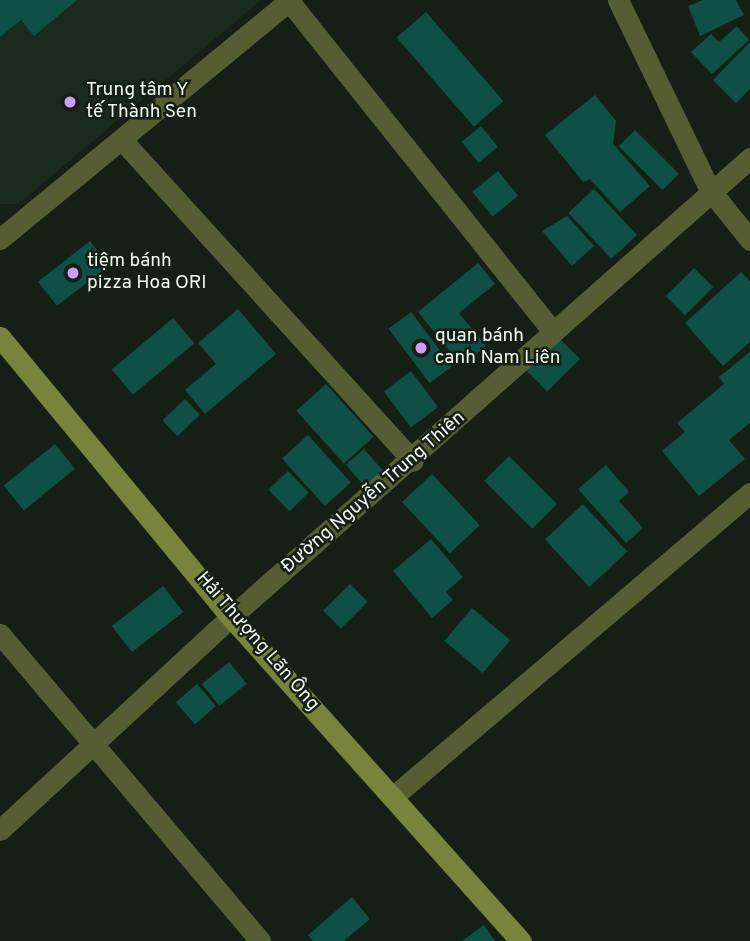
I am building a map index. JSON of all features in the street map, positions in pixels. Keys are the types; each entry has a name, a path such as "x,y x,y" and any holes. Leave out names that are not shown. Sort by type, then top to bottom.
{"street":[{"path":"0,239 289,0 552,330"},
{"path":"618,0 710,190 750,240"},
{"path":"122,140 413,461"},
{"name":"Đường Nguyễn Trung Thiên","path":"0,830 231,617 413,461 552,330 750,158"},
{"name":"Hải Thượng Lãn Ông","path":"0,337 231,617 395,794 521,941"},
{"path":"395,794 750,493"},
{"path":"0,634 260,941"}],"shaded area":[{"name":"Trung tâm Y tế Thành Sen","path":"0,0 261,0 18,204 0,204"}],"building":[{"path":"0,0 77,0 34,36 21,20 0,37"},
{"path":"703,0 736,0 744,15 700,36 688,6"},
{"path":"426,12 503,101 474,127 397,38"},
{"path":"737,26 749,40 712,74 691,52 711,34 719,42"},
{"path":"750,42 750,89 736,103 713,80"},
{"path":"595,95 616,121 613,144 650,186 620,212 590,179 583,182 545,135"},
{"path":"481,126 498,147 479,163 462,142"},
{"path":"635,130 679,174 663,190 619,146"},
{"path":"498,171 518,196 492,217 472,192"},
{"path":"594,189 637,235 611,259 568,213"},
{"path":"567,216 594,246 572,266 542,231"},
{"name":"tiệm bánh pizza Hoa ORI","path":"90,241 109,265 57,306 38,282"},
{"path":"478,263 495,284 459,313 486,346 462,366 418,312"},
{"path":"694,268 713,287 685,315 666,296"},
{"path":"741,272 750,281 750,342 723,366 685,323"},
{"path":"238,309 276,354 205,414 185,390 216,364 198,343"},
{"name":"quan bánh canh Nam Liên","path":"411,312 452,366 430,383 389,329"},
{"path":"173,318 194,343 133,395 112,369"},
{"path":"558,337 580,359 547,391 525,370"},
{"path":"750,352 750,423 729,440 745,459 699,496 662,451 685,432 677,423 724,384 719,377"},
{"path":"411,371 438,407 411,427 384,391"},
{"path":"326,384 374,437 344,464 296,411"},
{"path":"185,399 200,415 177,436 162,420"},
{"path":"308,435 351,483 325,506 282,458"},
{"path":"55,444 75,469 24,510 4,486"},
{"path":"364,449 388,477 370,493 346,465"},
{"path":"509,456 557,504 532,529 484,481"},
{"path":"606,465 629,492 619,501 643,528 626,543 578,489"},
{"path":"288,471 309,493 289,511 269,490"},
{"path":"432,474 480,525 450,553 402,502"},
{"path":"583,504 627,552 589,587 545,539"},
{"path":"431,539 463,577 446,592 453,600 432,618 393,571"},
{"path":"350,584 368,602 341,629 323,611"},
{"path":"163,586 183,612 132,652 112,626"},
{"path":"472,608 510,640 483,673 444,641"},
{"path":"229,662 247,684 219,706 202,684"},
{"path":"197,684 216,706 195,724 176,702"},
{"path":"352,897 370,919 344,941 313,941 308,935"},
{"path":"484,925 495,941 462,941"}],"place":[{"name":"Trung tâm Y tế Thành Sen","path":"70,102"},
{"name":"tiệm bánh pizza Hoa ORI","path":"73,273"},
{"name":"quan bánh canh Nam Liên","path":"421,348"}]}
